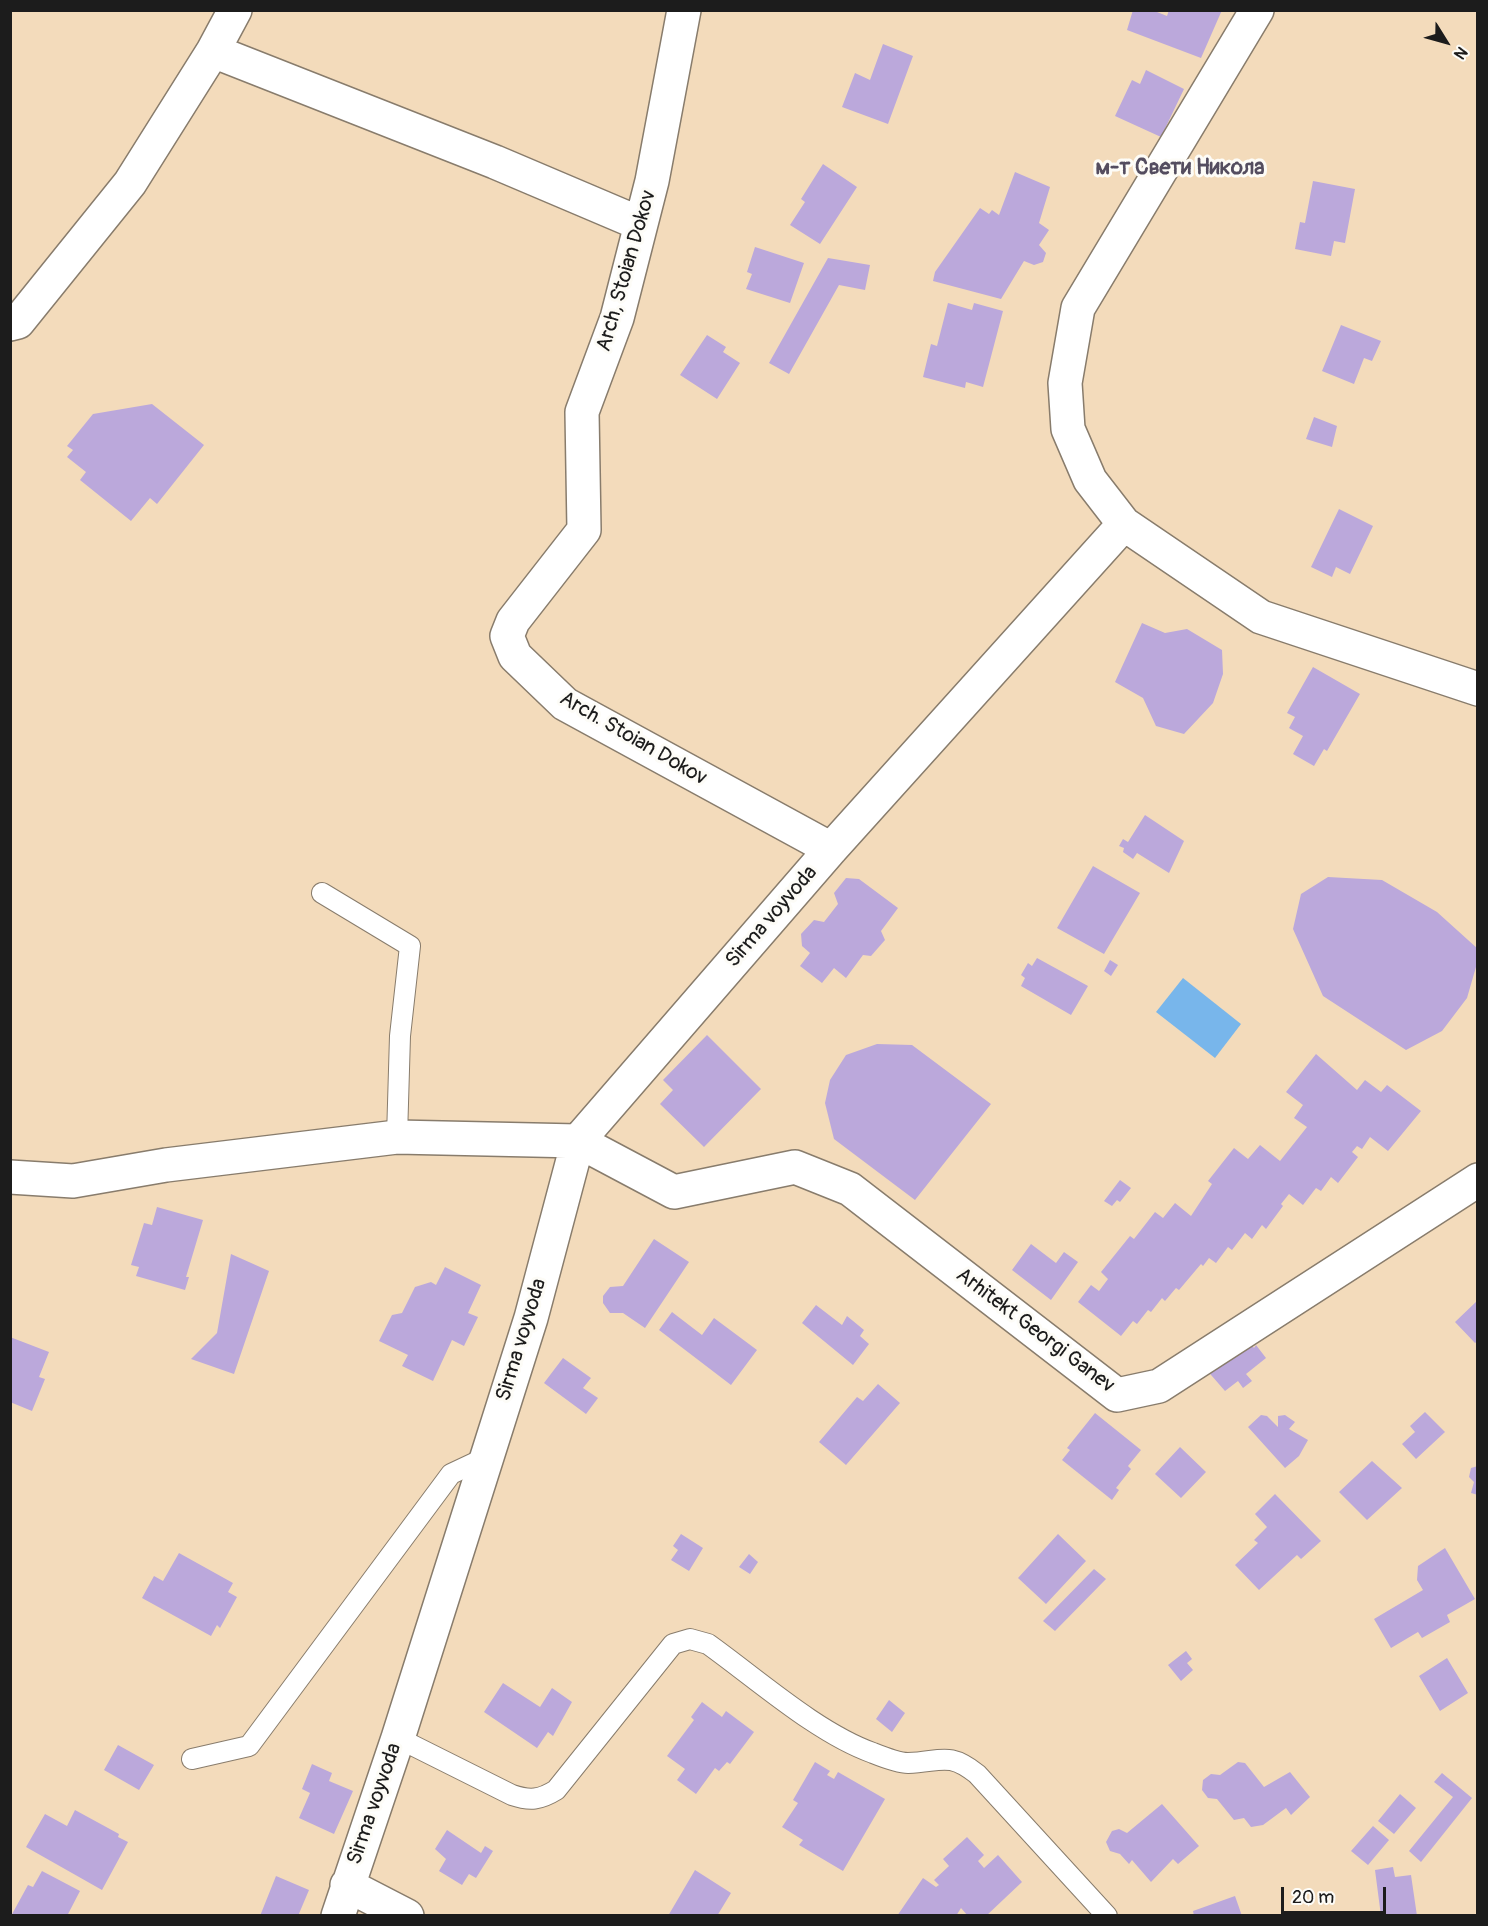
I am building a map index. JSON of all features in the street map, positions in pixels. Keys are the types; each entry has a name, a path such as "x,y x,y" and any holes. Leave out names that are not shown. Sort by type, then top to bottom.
{"street":[{"path":"10,324 18,322 130,183 213,51 235,10"},
{"name":"Arch, Stoian Dokov","path":"584,530 582,412 617,318 652,181 684,10"},
{"path":"1257,10 1078,308 1065,383 1068,429 1090,480 1124,524 1261,617 1478,689"},
{"path":"213,51 495,162 641,224"},
{"name":"Sirma voyvoda","path":"342,1900 398,1738 531,1318 578,1140 831,849 1124,524"},
{"name":"Arch. Stoian Dokov","path":"584,530 513,621 507,636 514,656 565,704 831,849"},
{"path":"10,1177 73,1180 166,1165 397,1137 578,1140"},
{"name":"Arhitekt Georgi Ganev","path":"578,1140 674,1192 795,1167 850,1189 1117,1395 1159,1386 1478,1180"},
{"path":"342,1900 407,1916"}],"lane":[{"path":"322,893 410,946 400,1036 397,1137"},
{"path":"192,1759 249,1746 450,1474 485,1458"},
{"path":"398,1738 512,1795 526,1800 542,1799 556,1790 673,1644 690,1639 708,1644 831,1732 872,1753 906,1763 939,1759 961,1761 977,1774 1107,1916"}],"water":[{"path":"1183,978 1241,1024 1215,1058 1156,1012"}],"building":[{"path":"1133,10 1152,10 1167,16 1169,10 1222,10 1201,58 1127,30"},
{"path":"883,44 913,56 888,124 842,107 855,73 870,80"},
{"path":"1146,70 1184,89 1161,137 1115,116 1132,80 1140,84"},
{"path":"823,164 857,187 820,244 790,225 805,202 801,199"},
{"path":"1015,172 1050,187 1039,223 1049,230 1039,245 1046,253 1043,262 1034,265 1024,261 1001,299 933,281 935,272 980,208 989,214 992,210 999,215"},
{"path":"1313,181 1355,189 1345,243 1334,241 1331,256 1295,249 1300,222 1305,223"},
{"path":"755,247 804,263 790,303 746,289 752,274 747,272"},
{"path":"828,258 870,265 865,290 839,285 789,374 769,363"},
{"path":"948,303 972,310 974,303 1003,311 983,387 966,382 965,388 923,377 931,344 937,346"},
{"path":"1341,325 1381,341 1372,361 1364,358 1354,384 1322,371"},
{"path":"707,335 726,347 723,352 740,363 717,399 680,375"},
{"path":"152,404 204,445 157,504 150,498 131,521 80,480 86,472 67,457 73,450 67,446 93,414"},
{"path":"1314,417 1337,426 1332,447 1306,439"},
{"path":"1339,509 1373,526 1350,574 1336,567 1332,577 1311,567"},
{"path":"1142,623 1165,633 1187,629 1222,650 1223,674 1213,703 1184,734 1156,726 1143,698 1115,682"},
{"path":"1313,667 1360,694 1327,751 1324,749 1314,766 1293,754 1303,736 1289,728 1295,717 1287,713"},
{"path":"1145,815 1184,841 1169,873 1137,853 1133,859 1123,852 1124,848 1119,846 1123,839 1128,842"},
{"path":"1093,866 1140,893 1104,954 1057,928"},
{"path":"1328,877 1382,880 1437,912 1478,949 1478,960 1467,998 1442,1031 1406,1050 1323,996 1293,929 1301,894"},
{"path":"846,878 859,879 898,908 881,931 885,940 871,956 863,955 846,978 834,968 822,983 800,966 810,953 802,946 801,934 814,920 824,922 838,904 834,893"},
{"path":"1037,958 1088,986 1071,1015 1021,986 1025,978 1021,975 1028,963 1032,966"},
{"path":"1110,960 1118,965 1111,976 1104,971"},
{"path":"707,1035 761,1089 704,1147 660,1104 673,1090 663,1080"},
{"path":"877,1044 912,1045 991,1104 915,1200 834,1139 825,1103 830,1080 846,1055"},
{"path":"1316,1054 1357,1090 1365,1080 1381,1092 1387,1085 1421,1111 1388,1151 1370,1137 1362,1149 1357,1146 1352,1152 1358,1157 1338,1183 1331,1177 1321,1191 1316,1188 1303,1205 1289,1194 1266,1229 1262,1225 1252,1239 1245,1233 1232,1250 1228,1247 1216,1263 1209,1258 1179,1290 1176,1288 1165,1301 1162,1298 1137,1324 1133,1321 1121,1336 1078,1302 1091,1285 1099,1291 1108,1279 1101,1272 1130,1236 1134,1239 1155,1212 1163,1218 1175,1203 1191,1216 1212,1184 1208,1181 1234,1148 1248,1159 1260,1145 1280,1161 1307,1127 1294,1118 1303,1105 1286,1092"},
{"path":"1120,1180 1131,1188 1120,1202 1117,1200 1112,1206 1104,1201"},
{"path":"157,1207 203,1220 186,1277 189,1277 185,1290 136,1276 139,1267 131,1265 144,1223 152,1225"},
{"path":"654,1239 689,1262 645,1328 623,1313 610,1313 603,1303 603,1296 610,1287 623,1286"},
{"path":"1031,1244 1056,1263 1064,1252 1078,1262 1051,1300 1012,1270"},
{"path":"231,1254 269,1271 234,1374 191,1359 217,1333"},
{"path":"445,1267 481,1285 468,1313 478,1317 464,1346 452,1340 433,1381 402,1366 408,1355 379,1341 392,1315 402,1313 415,1287 431,1282 436,1285"},
{"path":"1478,1300 1478,1341 1475,1343 1455,1322"},
{"path":"816,1305 842,1325 847,1316 864,1330 860,1336 869,1344 853,1365 802,1323"},
{"path":"672,1312 702,1335 714,1318 757,1350 731,1385 659,1330"},
{"path":"10,1337 49,1352 39,1377 45,1379 32,1411 10,1402"},
{"path":"1245,1337 1254,1348 1256,1345 1266,1358 1246,1374 1252,1381 1243,1388 1238,1381 1225,1391 1205,1368"},
{"path":"563,1358 591,1378 583,1388 598,1398 586,1414 544,1383"},
{"path":"878,1384 900,1403 846,1465 819,1442 857,1397 863,1401"},
{"path":"1425,1412 1445,1432 1416,1459 1402,1444 1415,1432 1410,1426"},
{"path":"1095,1413 1141,1450 1128,1466 1131,1469 1116,1488 1119,1490 1112,1500 1062,1460 1070,1450 1067,1448"},
{"path":"1261,1415 1267,1416 1278,1427 1278,1416 1285,1415 1295,1422 1289,1429 1308,1440 1299,1456 1285,1468 1248,1427"},
{"path":"1180,1447 1206,1472 1181,1498 1155,1474"},
{"path":"1372,1461 1402,1488 1367,1520 1339,1492"},
{"path":"1478,1466 1478,1495 1471,1493 1474,1482 1469,1477 1471,1468"},
{"path":"1275,1494 1321,1541 1301,1559 1297,1555 1259,1590 1235,1565 1258,1543 1254,1540 1267,1527 1255,1514"},
{"path":"681,1534 703,1548 689,1571 671,1560 678,1550 673,1546"},
{"path":"1058,1534 1086,1561 1046,1604 1018,1578"},
{"path":"1445,1548 1475,1599 1447,1615 1450,1622 1422,1638 1418,1632 1391,1648 1374,1619 1423,1590 1417,1580 1418,1566"},
{"path":"179,1553 233,1583 228,1592 237,1597 220,1628 217,1625 211,1636 142,1598 154,1576 163,1581"},
{"path":"749,1554 758,1562 750,1574 739,1567"},
{"path":"1094,1569 1106,1579 1055,1631 1043,1621"},
{"path":"1186,1651 1192,1659 1187,1663 1193,1670 1181,1681 1168,1665"},
{"path":"1447,1658 1468,1693 1440,1711 1419,1676"},
{"path":"503,1683 540,1707 552,1688 572,1702 553,1736 548,1732 537,1748 484,1712"},
{"path":"889,1700 905,1713 892,1732 876,1719"},
{"path":"702,1702 722,1717 726,1711 754,1732 730,1764 727,1762 719,1771 715,1768 696,1794 677,1780 685,1769 667,1756 694,1720 691,1717"},
{"path":"118,1745 154,1765 139,1790 104,1770"},
{"path":"815,1762 830,1771 827,1775 834,1779 838,1772 885,1799 843,1871 799,1845 803,1840 782,1827 798,1803 793,1800"},
{"path":"1238,1762 1245,1763 1264,1787 1290,1772 1310,1797 1291,1815 1286,1808 1263,1825 1251,1827 1244,1818 1234,1820 1217,1799 1208,1798 1202,1790 1203,1780 1211,1774 1220,1775"},
{"path":"312,1764 332,1773 329,1781 353,1791 334,1834 299,1818 310,1793 302,1789"},
{"path":"1442,1773 1472,1798 1421,1862 1409,1851 1453,1797 1434,1782"},
{"path":"1400,1794 1416,1808 1394,1834 1378,1821"},
{"path":"1162,1804 1199,1846 1178,1864 1173,1859 1151,1882 1132,1860 1129,1864 1120,1854 1110,1851 1106,1842 1112,1831 1119,1829 1127,1833"},
{"path":"75,1810 119,1834 118,1837 128,1842 102,1890 26,1847 45,1814 67,1826"},
{"path":"1373,1826 1389,1840 1368,1865 1351,1851"},
{"path":"447,1830 481,1853 485,1846 493,1851 476,1878 469,1874 462,1885 439,1871 446,1859 435,1849"},
{"path":"967,1837 984,1855 978,1861 984,1868 998,1855 1022,1882 986,1916 968,1916 961,1908 956,1916 897,1916 923,1878 936,1887 939,1885 934,1880 949,1866 943,1859"},
{"path":"1393,1867 1395,1877 1411,1875 1417,1916 1381,1916 1375,1870"},
{"path":"695,1870 731,1893 717,1916 668,1916"},
{"path":"42,1871 80,1891 67,1916 11,1916 28,1885 33,1887"},
{"path":"276,1876 309,1890 298,1916 260,1916"},
{"path":"1235,1896 1242,1916 1194,1916 1193,1911"}],"district":[{"name":"м-т Свети Никола","path":"1180,168"}]}
